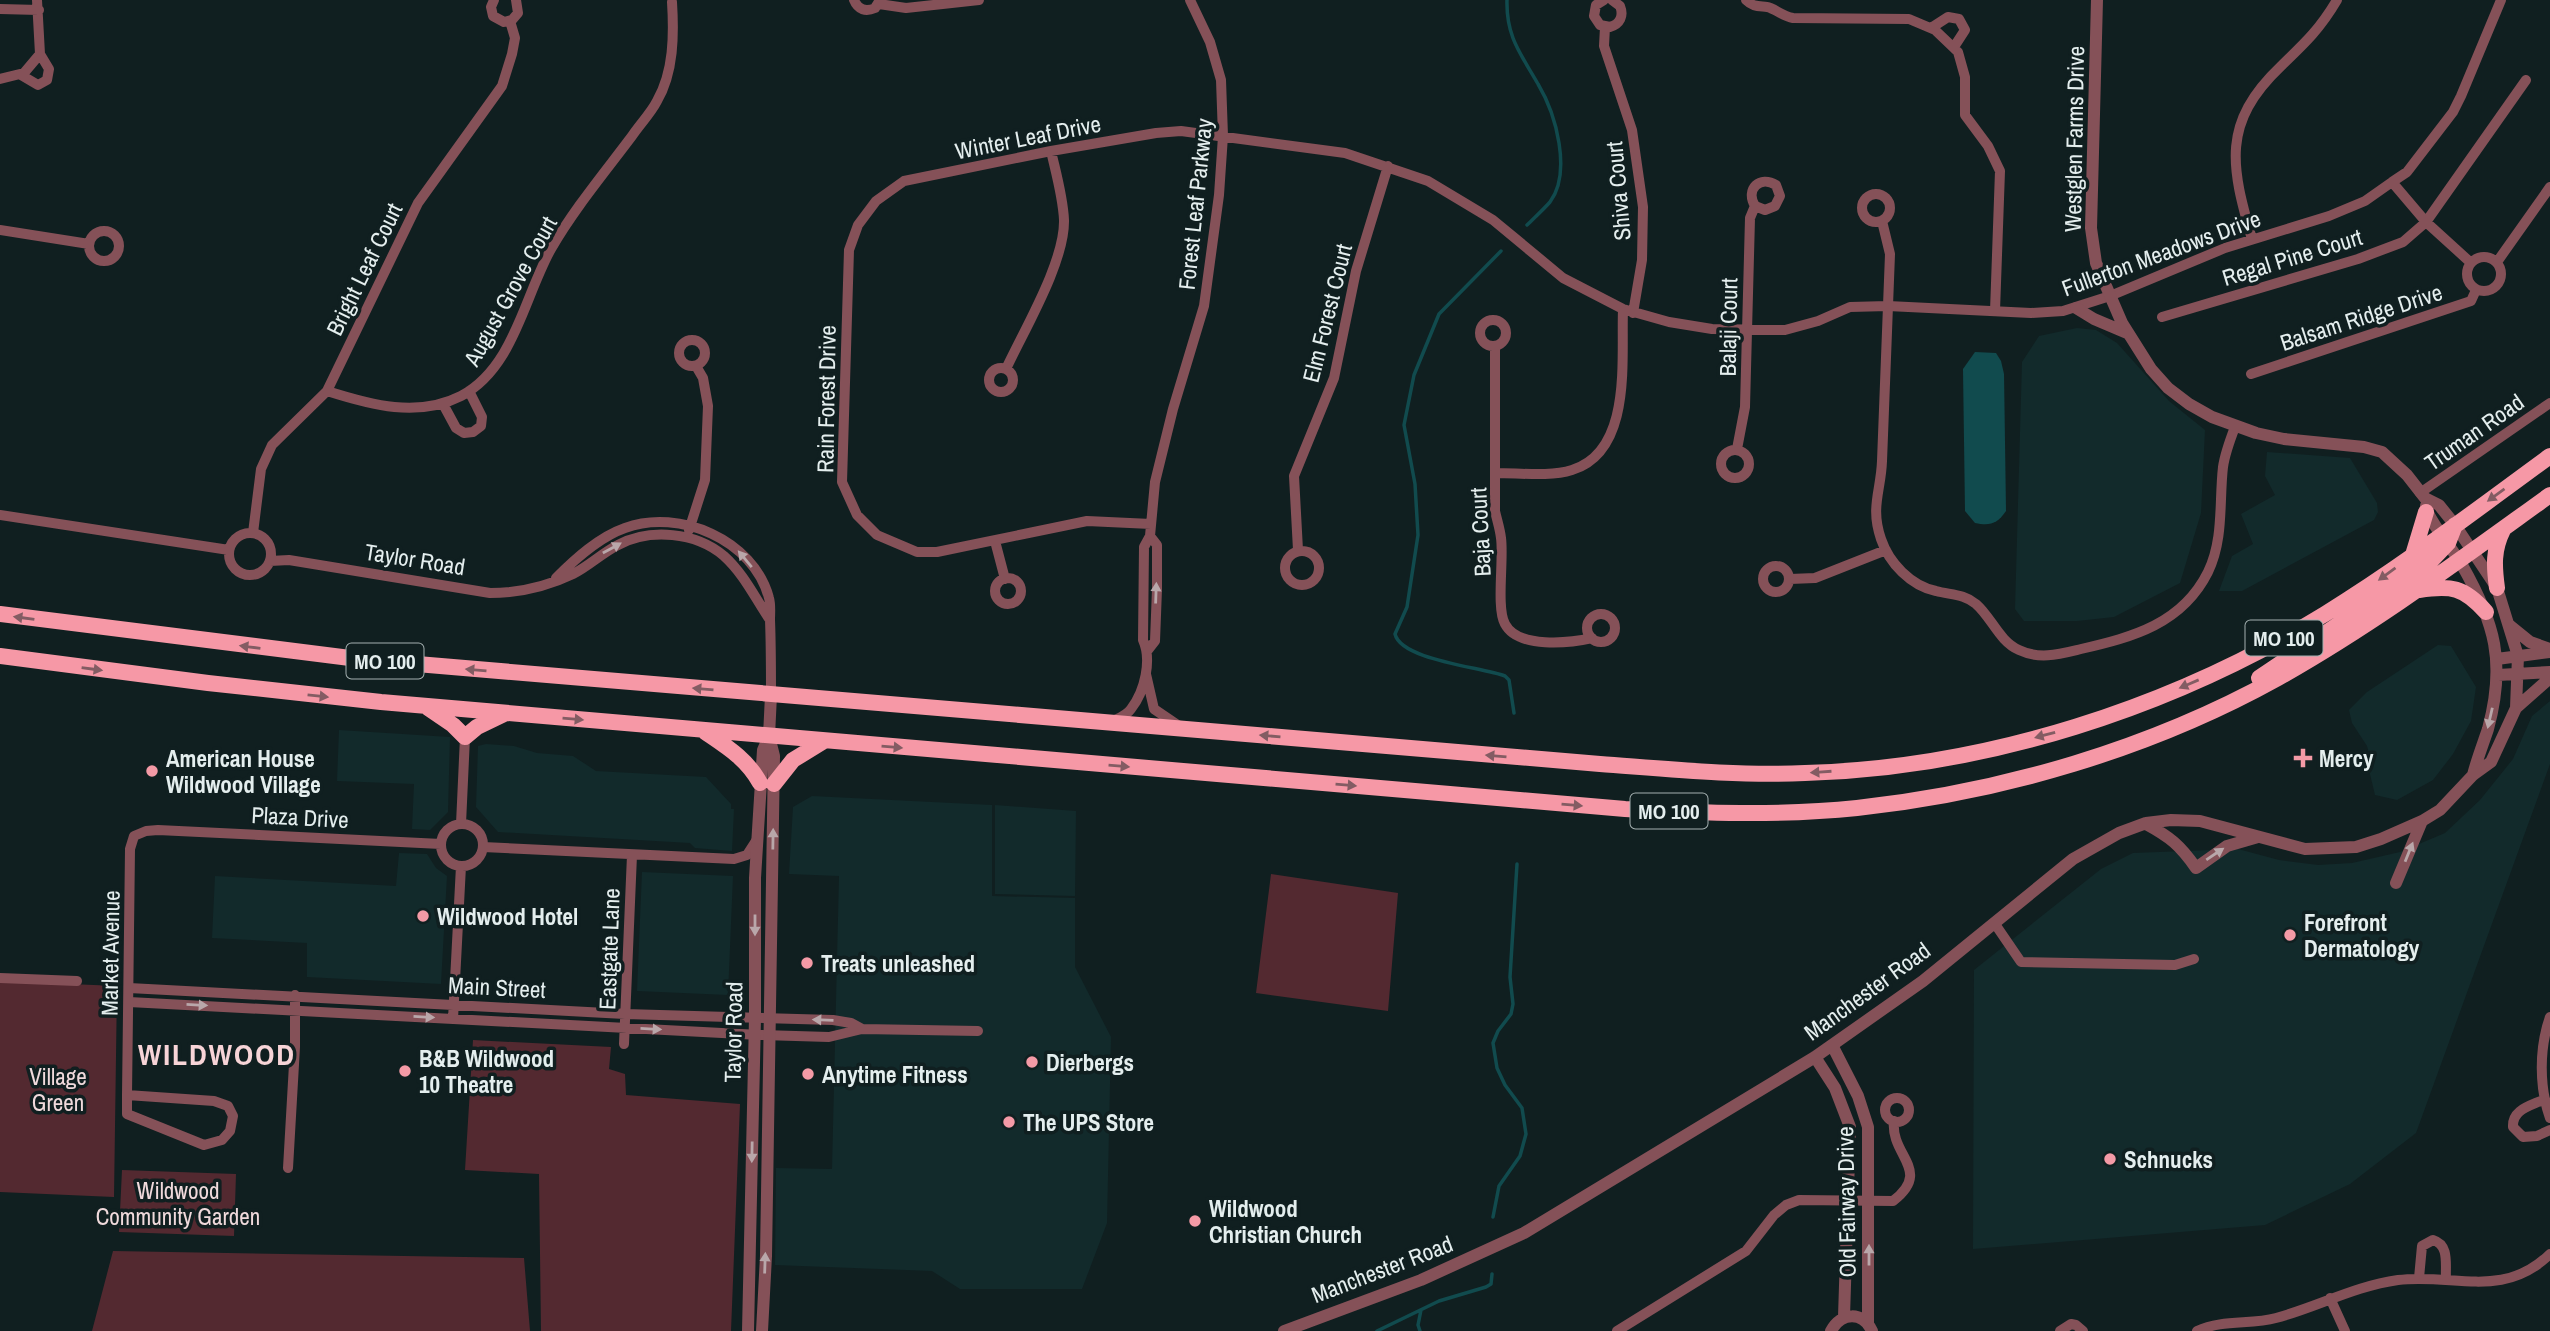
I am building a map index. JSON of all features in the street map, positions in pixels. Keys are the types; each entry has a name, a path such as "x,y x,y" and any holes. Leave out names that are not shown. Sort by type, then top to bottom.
{"highway":[{"name":"MO 100","path":"0,614 334,656 771,695 1690,771 1805,774 1908,764 2054,732 2110,715 2217,672 2335,608 2448,534 2550,456"},
{"name":"MO 100","path":"0,656 208,683 426,706 1590,806 1740,814 1856,808 1969,790 2026,777 2135,743 2221,707 2326,650 2417,591 2550,495"},
{"path":"2413,555 2424,501"},
{"path":"2497,589 2494,556 2504,528"},
{"path":"2221,707 2280,663 2428,564 2448,534"},
{"path":"2417,591 2438,587 2460,590 2473,596 2486,612"},
{"path":"426,706 465,737 477,727 505,713"},
{"path":"703,730 737,753 767,784 793,760 824,741"}],"street":[{"path":"494,0 491,8 494,16 500,21 510,21"},
{"name":"Bright Leaf Court","path":"253,533 261,469 272,445 327,391 418,203 502,86 515,38 510,21 518,13 516,0"},
{"path":"855,0 860,8 865,10 875,8 880,2 905,8 979,0"},
{"name":"Forest Leaf Parkway","path":"1109,723 1132,708 1146,673 1148,650 1154,641 1157,545 1150,536 1150,524 1155,482 1172,409 1204,306 1214,243 1223,135 1223,101 1218,64 1190,0"},
{"name":"Shiva Court","path":"1496,473 1564,472 1576,469 1605,445 1613,432 1620,403 1628,311 1642,260 1643,207 1632,130 1604,46 1605,27 1600,25 1594,16 1597,5 1604,0"},
{"path":"1605,27 1615,26 1622,17 1620,6 1612,0"},
{"path":"1746,0 1755,7 1770,4 1783,16 1793,18 1909,19 1931,28 1954,47 1963,66 1965,115 1988,146 2000,171 1994,311"},
{"name":"Westglen Farms Drive","path":"2097,0 2091,228 2096,263 2127,333 2151,369 2168,388 2189,404 2235,427 2284,439 2364,447 2382,452 2395,462 2424,501 2439,505 2448,534"},
{"path":"2252,239 2235,169 2239,125 2264,82 2309,41 2337,0"},
{"name":"Fullerton Meadows Drive","path":"1223,135 1345,153 1427,181 1475,207 1563,278 1628,311 1698,327 1785,330 1818,321 1850,307 1888,306 2031,313 2076,308 2252,239 2329,216 2365,201 2407,172 2452,111 2461,96 2501,0"},
{"name":"August Grove Court","path":"327,391 367,404 409,408 443,404 486,380 506,348 551,249 658,100 670,63 674,27 672,1"},
{"path":"0,9 38,5 40,54 49,69 47,80 37,85 21,75"},
{"path":"1931,28 1948,17 1959,19 1965,30 1954,47"},
{"path":"0,79 21,75 32,67 40,54"},
{"name":"Regal Pine Court","path":"2162,317 2358,259 2403,242 2426,222 2526,80"},
{"name":"Winter Leaf Drive","path":"858,225 876,201 904,181 1156,133 1181,131 1223,135"},
{"path":"1006,369 1063,242 1064,217 1051,151"},
{"name":"Elm Forest Court","path":"1298,551 1294,476 1334,378 1356,271 1388,166"},
{"path":"2392,182 2426,222 2470,262"},
{"path":"2497,262 2550,187"},
{"name":"Balaji Court","path":"1737,449 1745,407 1750,218 1755,206"},
{"path":"1882,221 1890,254 1882,460 1875,510 1881,540 1898,569 1922,587 1969,599 1984,612 2008,644 2020,651 2050,656 2138,635 2155,627 2181,606 2208,570 2218,540 2226,454 2235,427"},
{"name":"Rain Forest Drive","path":"858,225 849,250 842,482 857,515 877,536 917,552 937,552 1087,521 1150,524"},
{"path":"0,230 89,244"},
{"path":"2487,256 2497,262 2501,274 2498,284 2488,291 2476,290 2468,282 2466,277 2470,262 2487,256"},
{"name":"Balsam Ridge Drive","path":"2251,374 2471,301 2476,290"},
{"path":"2076,308 2127,333"},
{"name":"Baja Court","path":"1495,346 1495,512 1502,537 1502,609 1505,625 1517,635 1535,641 1575,642 1592,638"},
{"path":"689,532 705,480 708,406 703,378 696,366"},
{"path":"443,404 456,428 464,433 473,432 481,426 482,417 469,391"},
{"name":"Truman Road","path":"2424,501 2550,403"},
{"path":"0,514 229,551 236,538 253,533 268,543 270,561"},
{"name":"Taylor Road","path":"229,551 232,565 246,575 258,574 270,561 289,560 490,593 511,593 573,574 620,544 633,539 689,532 733,566 746,580 770,620 769,736 774,751 757,840 754,880 755,1018 748,1331"},
{"name":"Manchester Road","path":"1284,1331 1421,1280 1524,1233 1815,1057 1923,981 2073,859 2119,833 2146,823 2200,821 2305,849 2356,846 2381,839 2440,810 2473,775 2491,762 2516,708 2519,675 2518,656 2497,589 2448,534"},
{"name":"Manchester Road","path":"2448,534 2466,556 2486,612 2497,659 2498,675 2487,731 2473,775"},
{"path":"995,541 1005,579"},
{"path":"1790,579 1815,578 1886,550"},
{"path":"2508,625 2530,642 2550,650"},
{"path":"2497,659 2550,650"},
{"path":"2498,675 2550,672"},
{"name":"Forest Leaf Parkway","path":"1146,673 1154,709 1182,728"},
{"path":"2516,708 2550,678"},
{"path":"461,824 465,737"},
{"name":"Taylor Road","path":"762,1331 770,1035 767,784"},
{"path":"2396,883 2422,821"},
{"path":"2146,823 2172,838 2196,868 2227,846 2260,837"},
{"path":"461,824 477,831 483,846 478,859 467,866 446,860 441,844 447,830 461,824"},
{"name":"Plaza Drive","path":"157,830 441,844"},
{"name":"Market Avenue","path":"127,1096 130,849 134,836 157,830"},
{"path":"483,846 734,859 747,855 757,840"},
{"name":"Eastgate Lane","path":"624,1044 632,855"},
{"path":"734,859 747,867 754,880"},
{"path":"453,1019 461,866"},
{"path":"1994,924 2021,962 2175,965 2194,959"},
{"path":"0,978 77,981"},
{"name":"Main Street","path":"129,988 625,1014 833,1020 862,1028"},
{"path":"288,1168 295,995"},
{"name":"Main Street","path":"129,1002 754,1035 829,1037 862,1028 978,1031"},
{"path":"2550,1017 2542,1066 2550,1118"},
{"name":"Old Fairway Drive","path":"1832,1045 1858,1096 1868,1127 1870,1327"},
{"name":"Old Fairway Drive","path":"1815,1057 1835,1088 1850,1127 1844,1317 1859,1317 1870,1327"},
{"path":"127,1096 214,1101 228,1105 233,1116 230,1132 222,1140 204,1144 127,1114 127,1096"},
{"path":"2545,1099 2518,1112 2512,1121 2513,1127 2523,1137 2537,1136 2550,1130"},
{"path":"1617,1331 1746,1251 1774,1215 1786,1205 1799,1200 1893,1201 1909,1186 1911,1170 1896,1143 1894,1121"},
{"path":"2419,1278 2422,1246 2433,1240 2444,1247 2446,1280"},
{"path":"2197,1331 2215,1324 2277,1318 2384,1282 2419,1278 2475,1283 2503,1281 2530,1270 2549,1256"},
{"path":"2330,1298 2345,1331"},
{"path":"1831,1331 1844,1317"},
{"path":"2060,1331 2071,1324 2082,1331"}],"shaded area":[{"path":"2077,328 2096,330 2117,343 2169,401 2205,430 2201,513 2180,583 2114,617 2077,621 2024,621 2015,609 2022,362 2039,336"},
{"path":"2267,452 2350,458 2377,503 2378,512 2374,520 2242,591 2219,591 2232,556 2253,544 2241,514 2275,495 2265,476"},
{"path":"2438,645 2451,646 2476,687 2471,721 2453,754 2433,780 2397,800 2375,795 2367,746 2352,723 2349,710 2367,692"},
{"path":"2550,701 2550,764 2416,1133 2350,1184 2265,1225 1973,1249 1974,970 2101,869 2133,853 2238,849 2279,860 2318,865 2352,863 2400,852 2445,833 2480,800 2513,759 2532,716"},
{"path":"339,730 450,737 448,812 430,830 412,829 414,784 337,781"},
{"path":"486,744 573,756 596,771 706,777 731,804 731,809 734,809 732,851 695,848 690,843 498,832 476,807 478,746"},
{"path":"812,796 992,805 992,896 1075,898 1075,967 1111,1037 1107,1223 1082,1289 960,1289 932,1271 775,1265 776,1168 832,1169 839,876 789,874 793,807"},
{"path":"995,805 1076,811 1075,896 995,894"},
{"path":"399,853 427,854 436,868 447,876 441,984 307,977 307,943 212,938 215,876 396,886"},
{"path":"642,872 733,876 728,995 637,991"}],"green space":[{"path":"1271,874 1398,893 1388,1011 1256,993"},
{"name":"Village Green","path":"0,981 117,986 114,1197 0,1192"},
{"path":"473,1040 611,1047 609,1069 625,1074 626,1095 740,1104 731,1331 541,1331 539,1174 465,1170"},
{"name":"Wildwood Community Garden","path":"122,1170 236,1174 234,1236 119,1232"},
{"path":"113,1251 524,1258 530,1331 92,1331"}],"water":[{"path":"1975,352 1996,353 2004,374 2006,511 1999,519 1989,524 1975,523 1965,511 1963,369"}],"waterway":[{"path":"1507,0 1512,35 1551,111 1561,159 1557,190 1550,202 1527,225"},
{"path":"1501,251 1439,314 1414,375 1404,425 1415,484 1418,535 1407,607 1395,634 1400,643 1426,656 1505,676 1509,680 1514,713"},
{"path":"1493,1217 1499,1186 1520,1156 1526,1134 1522,1108 1505,1085 1497,1068 1493,1043 1511,1014 1513,1004 1510,977 1517,864"},
{"path":"1377,1331 1439,1301 1486,1287 1491,1284 1492,1274"},
{"path":"1420,1331 1418,1325 1421,1310"}],"place":[{"name":"Mercy","path":"2303,758"},
{"name":"American House Wildwood Village","path":"152,771"},
{"name":"Wildwood Hotel","path":"423,916"},
{"name":"Forefront Dermatology","path":"2290,935"},
{"name":"Treats unleashed","path":"807,963"},
{"name":"Dierbergs","path":"1032,1062"},
{"name":"B&B Wildwood 10 Theatre","path":"405,1071"},
{"name":"Anytime Fitness","path":"808,1074"},
{"name":"The UPS Store","path":"1009,1122"},
{"name":"Schnucks","path":"2110,1159"},
{"name":"Wildwood Christian Church","path":"1195,1221"}],"district":[{"name":"WILDWOOD","path":"217,1054"}]}
